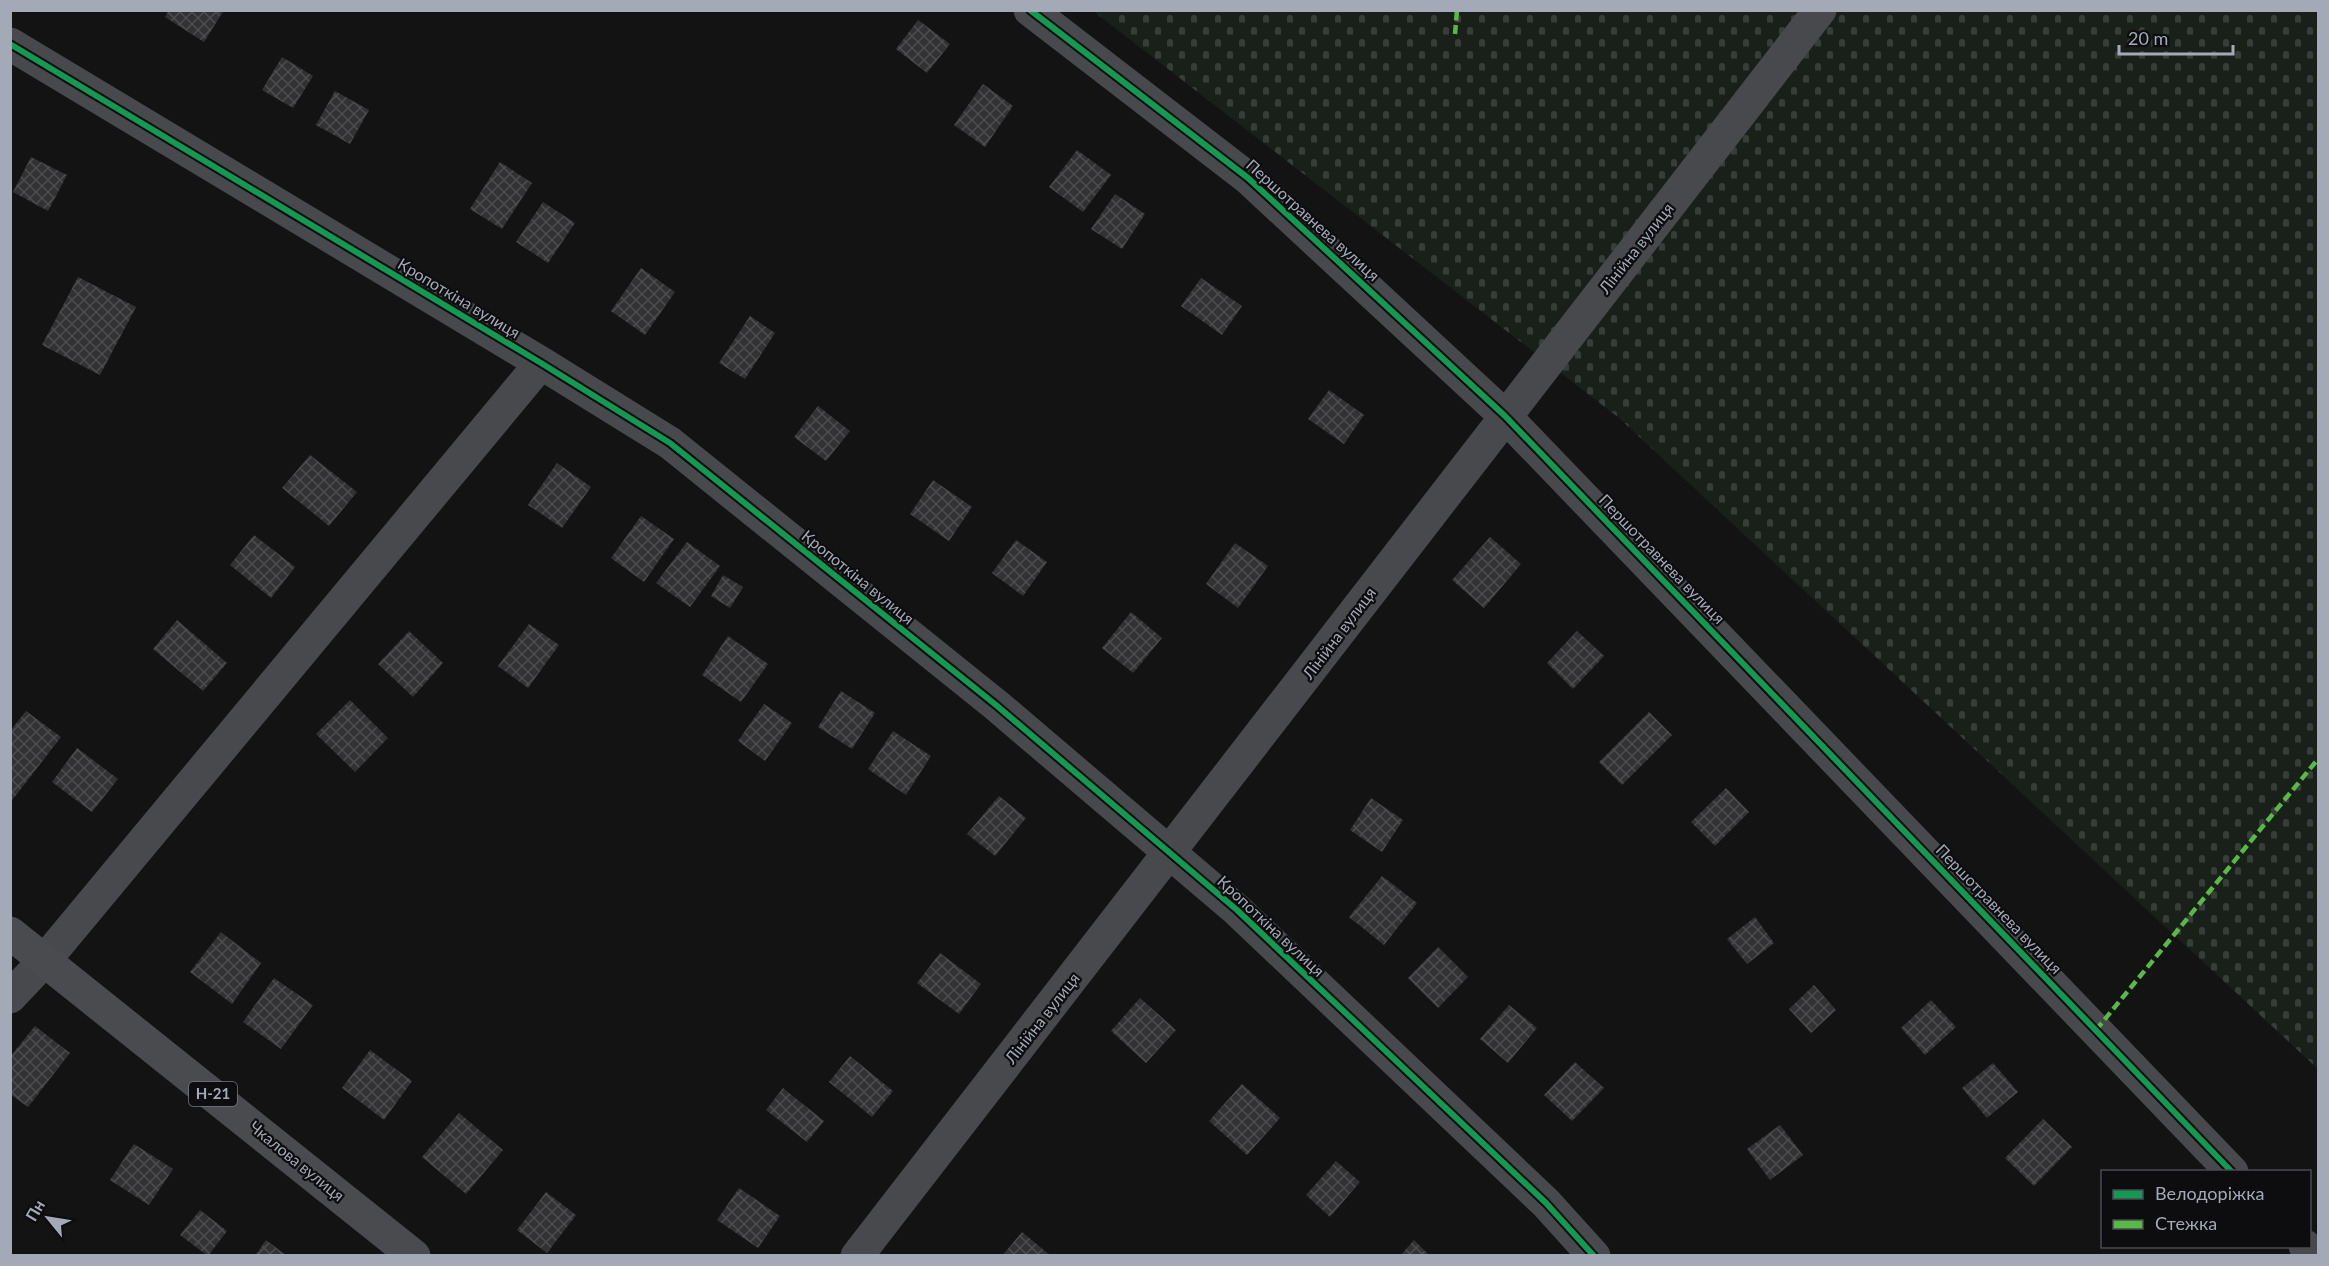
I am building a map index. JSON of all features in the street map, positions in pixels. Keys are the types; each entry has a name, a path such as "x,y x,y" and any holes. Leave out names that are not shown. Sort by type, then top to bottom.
{"main road":[{"name":"Чкалова вулиця","path":"10,933 414,1256"}],"street":[{"name":"Першотравнева вулиця","path":"1030,10 1248,178 1505,416 2230,1170"},
{"name":"Лінійна вулиця","path":"857,1256 1820,10"},
{"name":"Кропоткіна вулиця","path":"10,44 670,443 996,705 1237,910 1546,1203 1594,1256"},
{"path":"10,997 45,960 541,363"}],"green space":[{"path":"1093,11 2318,11 2318,1069 1619,418"}],"building":[{"path":"169,10 224,10 204,42 165,17"},
{"path":"918,20 950,44 927,73 896,49"},
{"path":"282,57 313,76 293,108 262,90"},
{"path":"983,84 1013,106 985,147 954,125"},
{"path":"335,91 369,110 350,144 316,125"},
{"path":"1077,150 1111,175 1083,212 1049,187"},
{"path":"31,157 67,175 48,211 13,192"},
{"path":"500,162 532,183 502,229 470,209"},
{"path":"1115,194 1145,214 1122,249 1091,229"},
{"path":"543,202 575,223 548,263 516,242"},
{"path":"641,268 675,292 645,335 611,311"},
{"path":"78,277 136,307 100,375 42,345"},
{"path":"1201,278 1242,306 1222,335 1181,306"},
{"path":"750,316 775,333 745,379 719,363"},
{"path":"1329,390 1364,415 1344,444 1308,419"},
{"path":"818,406 850,431 826,461 794,437"},
{"path":"310,455 357,492 329,526 282,488"},
{"path":"557,463 591,487 562,528 528,505"},
{"path":"933,480 972,507 949,541 910,514"},
{"path":"641,516 674,539 644,582 611,558"},
{"path":"254,535 295,567 271,598 230,565"},
{"path":"1490,537 1521,564 1484,608 1452,580"},
{"path":"1016,540 1047,562 1023,596 992,573"},
{"path":"687,542 720,566 690,607 656,583"},
{"path":"1235,543 1268,566 1238,608 1206,584"},
{"path":"723,575 743,587 730,608 711,596"},
{"path":"1131,612 1162,638 1133,673 1102,648"},
{"path":"177,620 227,663 203,691 153,649"},
{"path":"529,624 559,645 528,688 498,666"},
{"path":"409,631 443,663 413,697 378,664"},
{"path":"1577,631 1604,656 1573,689 1547,663"},
{"path":"728,636 768,664 741,702 702,675"},
{"path":"841,691 875,713 852,749 818,727"},
{"path":"350,700 388,738 355,772 316,734"},
{"path":"764,704 792,723 765,761 738,741"},
{"path":"26,711 61,737 10,803 10,731"},
{"path":"1649,712 1672,735 1622,785 1599,762"},
{"path":"893,731 931,756 906,795 868,769"},
{"path":"77,748 118,779 92,812 52,782"},
{"path":"1726,788 1749,812 1715,846 1691,822"},
{"path":"999,796 1026,818 995,856 967,834"},
{"path":"1371,798 1403,820 1382,852 1350,830"},
{"path":"1382,876 1417,903 1384,945 1349,917"},
{"path":"1755,917 1774,943 1747,964 1727,939"},
{"path":"221,932 261,963 232,1004 190,972"},
{"path":"1438,947 1468,977 1438,1008 1408,978"},
{"path":"940,953 981,984 959,1014 917,983"},
{"path":"274,978 313,1005 281,1049 243,1022"},
{"path":"1814,985 1836,1010 1811,1033 1789,1009"},
{"path":"1140,998 1176,1030 1146,1063 1111,1031"},
{"path":"1931,1000 1956,1027 1925,1055 1901,1028"},
{"path":"1509,1005 1537,1028 1508,1063 1480,1039"},
{"path":"35,1026 70,1053 28,1107 10,1094 10,1057"},
{"path":"370,1050 412,1081 384,1120 342,1088"},
{"path":"850,1056 893,1091 872,1117 829,1082"},
{"path":"1575,1062 1604,1088 1572,1121 1544,1095"},
{"path":"1993,1063 2018,1092 1987,1118 1962,1088"},
{"path":"1242,1084 1280,1118 1247,1155 1209,1121"},
{"path":"783,1088 824,1121 807,1142 766,1110"},
{"path":"459,1113 503,1150 466,1194 422,1157"},
{"path":"2043,1119 2072,1147 2034,1186 2005,1158"},
{"path":"1780,1125 1803,1155 1770,1180 1747,1149"},
{"path":"134,1144 173,1169 149,1205 110,1180"},
{"path":"1336,1161 1360,1182 1330,1217 1306,1195"},
{"path":"739,1188 780,1216 758,1248 717,1220"},
{"path":"546,1192 576,1215 547,1253 517,1230"},
{"path":"200,1210 227,1231 208,1256 180,1235"},
{"path":"1022,1232 1051,1256 1002,1256"},
{"path":"266,1240 287,1256 255,1256"},
{"path":"1414,1240 1430,1256 1400,1256"}],"marked path":[{"path":"1455,34 1457,10"},
{"path":"2096,1030 2318,759"}],"cycle path":[{"path":"1030,10 1248,178 1505,416 2230,1170"},
{"path":"10,44 670,443 996,705 1237,910 1546,1203 1594,1256"}]}
